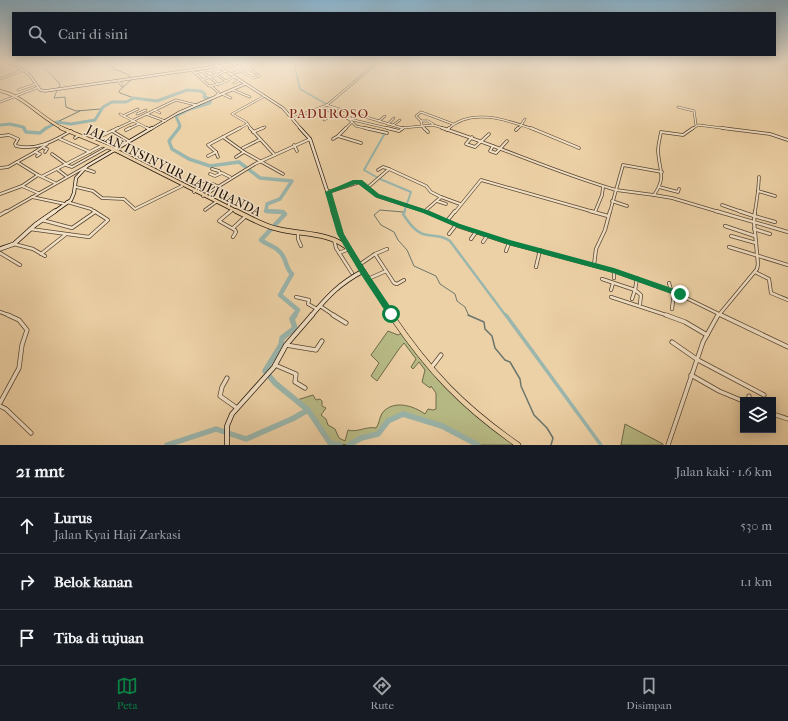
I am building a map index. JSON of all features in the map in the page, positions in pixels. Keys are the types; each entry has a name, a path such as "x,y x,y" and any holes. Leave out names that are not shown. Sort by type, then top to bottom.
{"main road":[{"name":"JALAN INSINYUR HAJI JUANDA","path":"0,91 15,96 53,124 104,145 182,186 230,209 278,230 334,239 340,241 348,248"},
{"path":"348,248 407,339 431,368 466,405 491,427 518,445"}],"street":[{"path":"18,90 36,84 44,91 106,83"},
{"path":"0,215 165,120 219,94 216,92 216,89 208,86 205,83"},
{"path":"211,86 221,83"},
{"path":"293,118 322,108 353,83"},
{"path":"213,97 245,84 278,105 293,118 310,139 341,234 348,248 339,253"},
{"path":"0,102 39,87"},
{"path":"233,90 250,97"},
{"path":"222,94 231,98"},
{"path":"232,114 263,97"},
{"path":"93,140 178,99 196,105"},
{"path":"327,105 403,128"},
{"path":"678,107 694,111 696,125"},
{"path":"143,108 150,112"},
{"path":"322,108 348,119 399,131 403,128 433,125"},
{"path":"138,109 121,115 149,129"},
{"path":"137,114 146,110"},
{"path":"154,110 160,113"},
{"path":"428,132 416,116 421,112 453,124"},
{"path":"228,113 245,121 260,140 274,154"},
{"path":"146,114 165,120"},
{"path":"324,120 335,114"},
{"path":"348,119 354,114"},
{"path":"374,124 385,116"},
{"path":"447,130 461,119 486,116 521,125 579,148"},
{"path":"388,124 394,118"},
{"path":"348,119 356,126 387,133"},
{"path":"393,125 400,120"},
{"path":"516,130 525,120"},
{"path":"421,121 428,121 433,125 472,137 500,149 604,187 654,195 788,232"},
{"path":"333,139 338,136 351,122"},
{"path":"126,130 139,124"},
{"path":"218,157 216,152 208,145 248,124"},
{"path":"654,195 659,187 662,172 658,151 660,132 683,135 696,125 771,134 788,140"},
{"path":"253,132 265,127"},
{"path":"112,131 129,141"},
{"path":"0,168 8,167 71,132"},
{"path":"0,136 4,134 18,138 15,145 20,148 48,144"},
{"path":"468,136 465,139 468,141 467,144 475,147 489,134"},
{"path":"74,138 80,135"},
{"path":"338,136 361,143"},
{"path":"223,137 245,152 283,174"},
{"path":"468,141 472,137"},
{"path":"59,138 90,152"},
{"path":"203,196 231,177 260,161 310,139"},
{"path":"243,148 260,140"},
{"path":"493,146 490,151 492,153 496,153 507,141"},
{"path":"43,176 104,145"},
{"path":"294,145 297,151"},
{"path":"52,154 72,167 108,147"},
{"path":"44,148 47,149 44,152"},
{"path":"35,152 40,154 37,156"},
{"path":"208,156 216,152"},
{"path":"236,156 245,152"},
{"path":"86,154 98,159"},
{"path":"17,162 38,175 56,183"},
{"path":"594,265 596,249 605,230 623,165 662,172"},
{"path":"0,249 14,244 30,229 66,203 74,195 76,178 87,166"},
{"path":"378,170 383,167 389,169 424,185 431,192 441,197 460,204"},
{"path":"57,169 66,176"},
{"path":"84,169 94,172"},
{"path":"212,169 231,177"},
{"path":"367,188 389,169"},
{"path":"210,174 215,176 220,173"},
{"path":"0,194 22,186 38,175"},
{"path":"668,445 703,342 719,313 758,267 754,216 759,177"},
{"path":"447,221 482,180 608,216"},
{"path":"328,192 358,181 377,196 425,211 456,225 487,236 594,265 637,278 672,291 788,347"},
{"path":"194,192 204,184 209,184 224,193 230,204 230,209 219,221 236,231 232,237"},
{"path":"22,186 38,193"},
{"path":"76,187 93,191 102,198 124,199 135,209 182,186"},
{"path":"595,212 604,187"},
{"path":"659,187 678,192 679,189"},
{"path":"758,191 775,196"},
{"path":"537,200 537,197 540,196"},
{"path":"30,229 88,237 93,235 108,219 95,212 66,203 54,200 40,200 32,197"},
{"path":"425,211 441,197"},
{"path":"437,200 446,204"},
{"path":"612,201 627,206"},
{"path":"205,210 216,202"},
{"path":"722,205 775,222"},
{"path":"42,220 72,228 95,212"},
{"path":"233,228 246,216"},
{"path":"449,234 456,225"},
{"path":"725,226 755,236"},
{"path":"754,229 770,234"},
{"path":"471,239 476,232"},
{"path":"41,254 66,234"},
{"path":"298,234 298,239 301,246"},
{"path":"483,242 487,236"},
{"path":"731,236 756,243"},
{"path":"334,239 339,253 352,273"},
{"path":"506,251 509,243"},
{"path":"14,244 33,249 45,256"},
{"path":"729,247 788,265"},
{"path":"359,265 375,254 387,249"},
{"path":"536,267 540,250"},
{"path":"0,253 20,265"},
{"path":"375,254 395,284 404,280"},
{"path":"227,445 227,426 232,414 274,366 286,345 318,307 334,290 350,278 363,271"},
{"path":"368,279 386,271"},
{"path":"614,271 614,278"},
{"path":"755,272 769,279 771,293 773,295 788,300"},
{"path":"632,299 637,278"},
{"path":"602,279 635,290 641,294 640,304"},
{"path":"611,290 613,283"},
{"path":"669,283 672,291 672,309"},
{"path":"611,297 678,320 699,329 707,335"},
{"path":"296,298 308,298 308,304 318,307 346,322"},
{"path":"0,312 19,320 27,330 19,368 0,403"},
{"path":"286,345 316,350 322,341"},
{"path":"672,342 698,360 764,395"},
{"path":"431,368 441,355"},
{"path":"274,366 296,374 295,382 306,388"},
{"path":"691,375 719,391 740,400"},
{"path":"227,378 220,396 237,408"},
{"path":"0,406 6,409 31,433"},
{"path":"776,415 788,420"}],"green space":[{"path":"388,331 398,335 402,333 460,399 518,445 478,445 464,436 435,422 403,414 388,421 378,434 361,438 349,445 330,443 308,410 297,400 313,395 316,400 320,399 322,401 322,406 326,408 321,415 326,419 328,425 335,429 339,438 345,441 348,430 355,431 376,428 382,413 388,408 404,405 425,414 428,409 436,409 436,393 431,386 430,388 422,382 425,370 419,362 413,369 411,367 416,359 404,343 377,381 371,376 379,363 371,355"},
{"path":"625,424 663,444 663,445 621,445"}],"waterway":[{"path":"59,83 59,88"},
{"path":"128,83 119,91 120,93 134,98"},
{"path":"299,83 300,89 328,105"},
{"path":"57,90 54,98 65,97 66,107 76,111 101,109"},
{"path":"45,129 57,122 71,124 95,120 103,107 112,102 126,102 134,98 157,101 187,90 201,91 205,94 204,97 211,99 210,103 190,109 176,116 180,126 178,129"},
{"path":"57,122 80,111"},
{"path":"349,111 354,113 348,119 357,126 368,129 364,128"},
{"path":"0,125 10,124 23,127 24,129"},
{"path":"24,128 26,132 40,133 46,128"},
{"path":"179,128 169,141 172,149 189,159 210,166 239,162 260,178 292,181 280,199 267,204 266,211"},
{"path":"382,133 385,133 364,170 380,179 411,192 404,212"},
{"path":"403,212 380,210 374,215 381,225 394,232 398,240 407,250 414,266 436,276 440,284 455,294 457,301 465,307 469,315"},
{"path":"266,211 283,212 285,214 261,240 276,248 280,252 292,274 280,295 298,310 294,316"},
{"path":"266,211 281,212"},
{"path":"405,211 403,214 417,231 427,235 440,236 450,241 506,316"},
{"path":"295,315 292,319 295,328 282,338 281,345 265,371 275,383 308,410"},
{"path":"469,315 484,322 485,329 492,336 495,348 505,360 510,362 520,379 521,386 534,415 547,428 553,438 551,445"},
{"path":"506,315 601,445"},
{"path":"167,445 216,429 246,439 292,419 308,410"},
{"path":"308,410 330,443 340,445"},
{"path":"349,445 361,438 378,434 388,421 403,414 442,426 478,445"}],"district":[{"name":"PADUROSO","path":"329,113"}],"route":[{"path":"391,314 347,246 341,234 328,192 358,181 377,196 425,211 458,226 509,243 567,257 637,278 680,294"}]}
